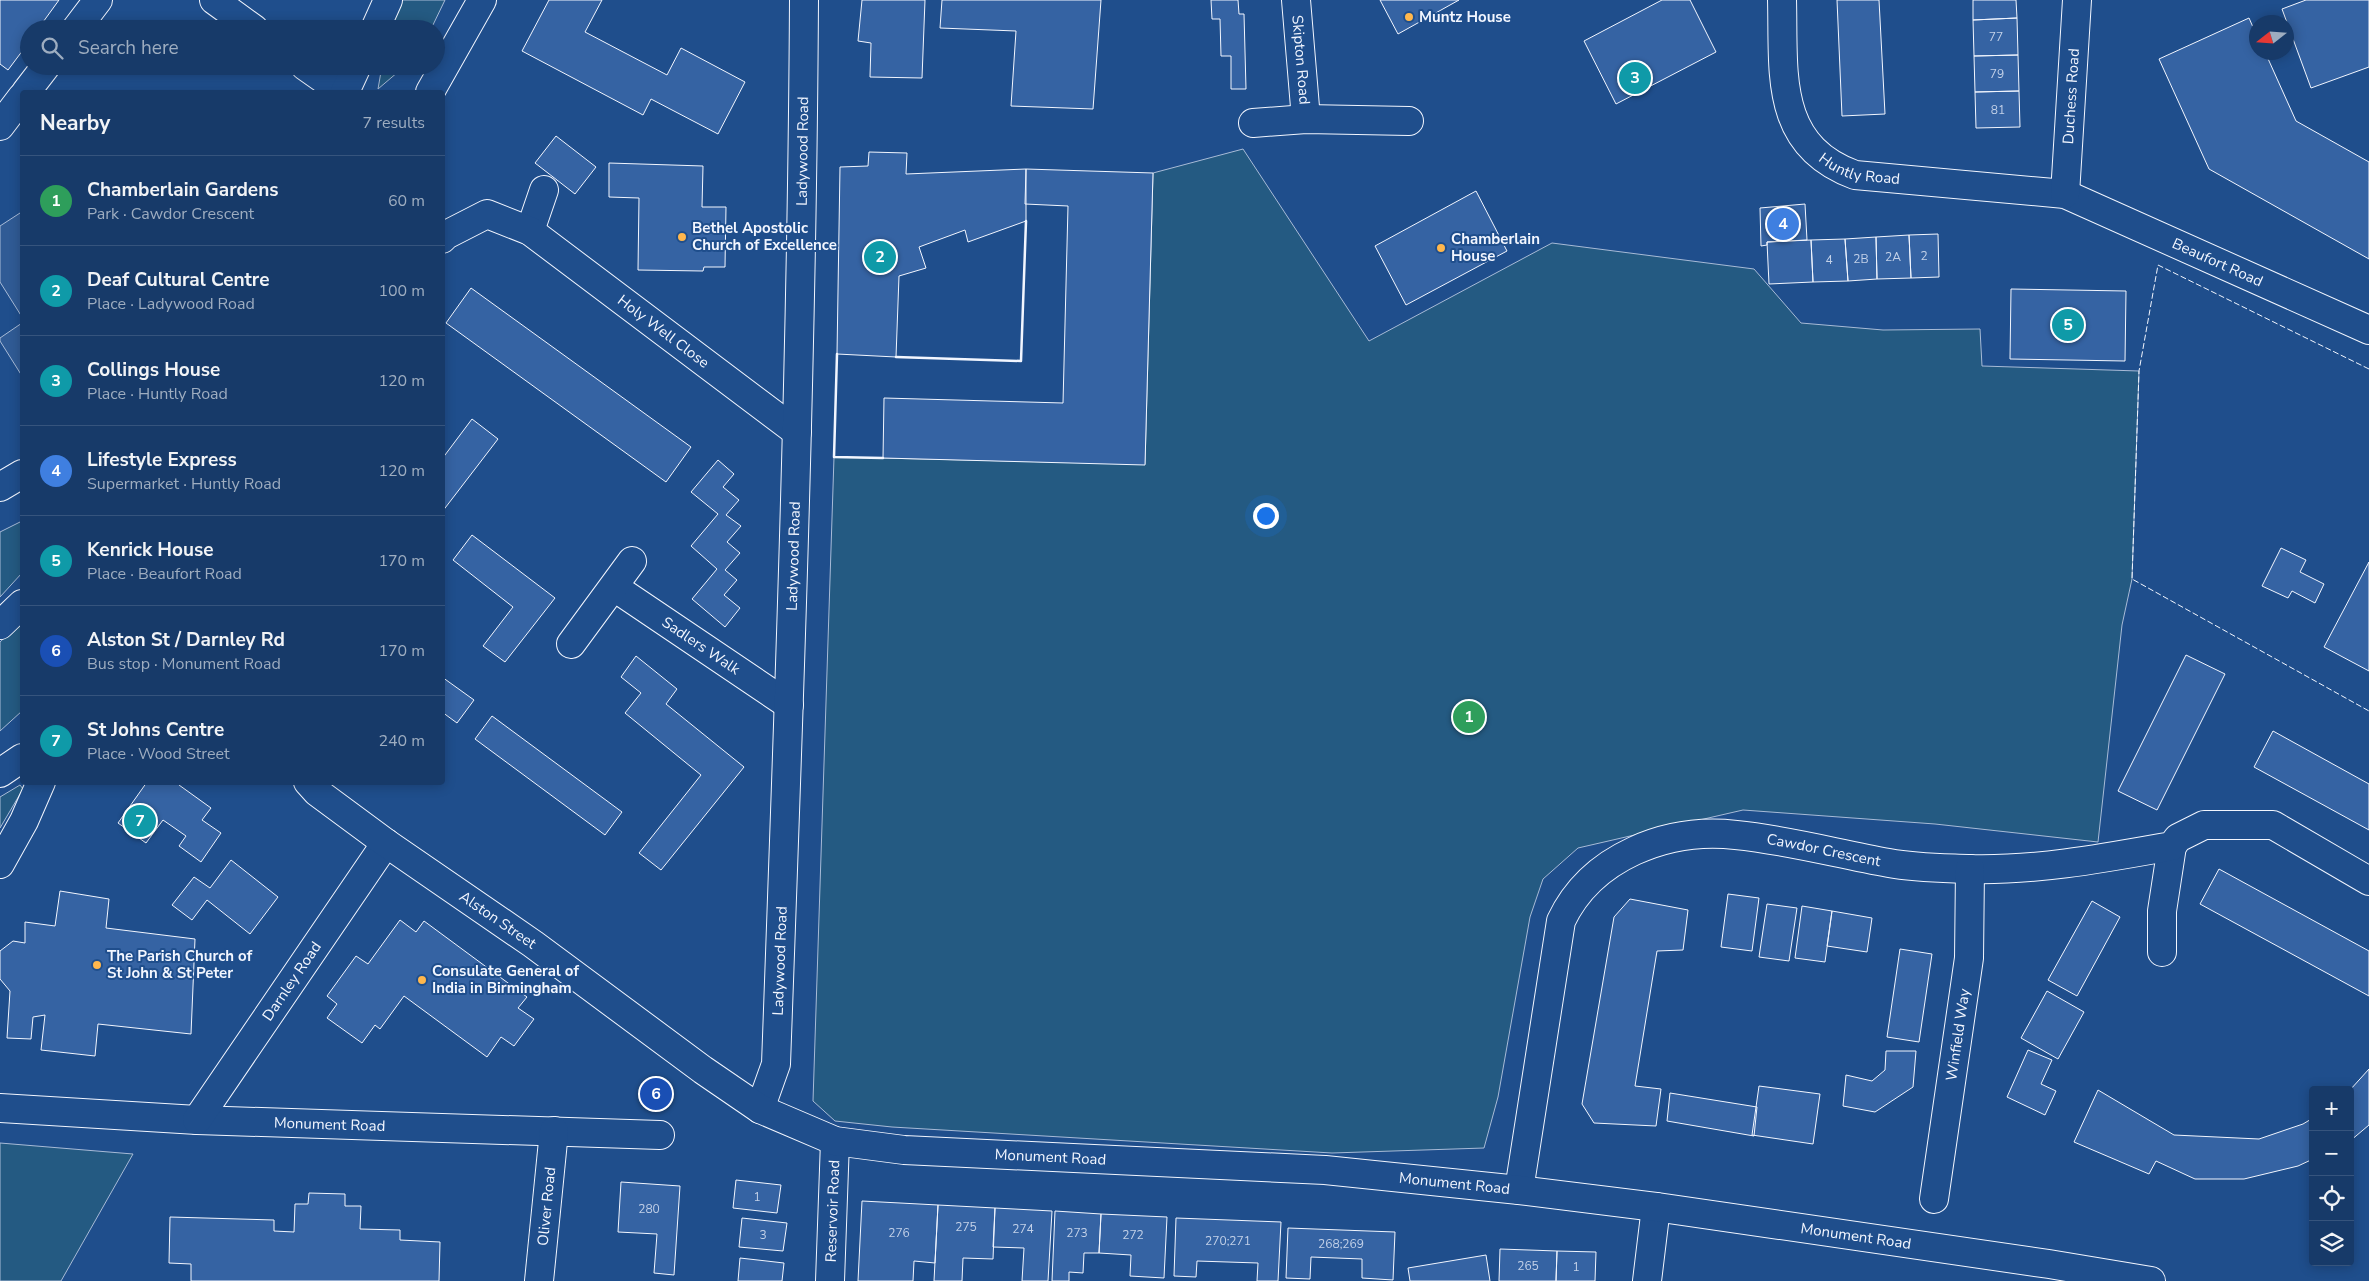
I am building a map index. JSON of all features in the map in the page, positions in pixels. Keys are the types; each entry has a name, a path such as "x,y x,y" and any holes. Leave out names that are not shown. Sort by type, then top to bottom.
{"main road":[{"path":"83,20 98,0"},
{"path":"214,0 242,20"},
{"path":"379,20 388,0"},
{"path":"445,65 482,0"},
{"name":"Ladywood Road","path":"760,1109 776,1064 797,432 803,161 804,0"},
{"name":"Skipton Road","path":"1296,0 1306,119"},
{"name":"Huntly Road","path":"1782,0 1784,74 1787,102 1795,126 1819,154 1836,168 1856,175 2065,194"},
{"name":"Duchess Road","path":"2065,194 2077,0"},
{"path":"28,90 39,75"},
{"path":"318,75 341,90"},
{"path":"345,90 352,75"},
{"path":"431,90 440,75"},
{"path":"0,126 20,100"},
{"name":"Skipton Road","path":"1253,123 1306,119 1409,121"},
{"path":"530,231 544,190"},
{"name":"Beaufort Road","path":"2065,194 2369,330"},
{"name":"Holy Well Close","path":"445,236 487,214 530,231 797,432"},
{"path":"0,487 20,475"},
{"path":"0,493 20,491"},
{"path":"571,644 632,560"},
{"name":"Sadlers Walk","path":"614,587 789,705"},
{"path":"0,625 20,606"},
{"path":"0,773 20,759"},
{"path":"0,864 24,821 40,785"},
{"name":"Alston Street","path":"312,785 386,843 533,944 703,1070 760,1109"},
{"name":"Cawdor Crescent","path":"1519,1190 1557,936 1568,904 1580,888 1603,868 1636,850 1692,836 1734,834 1806,845 1891,864 1970,869 2086,861 2172,846 2178,838 2204,825 2273,825 2369,881"},
{"name":"Darnley Road","path":"197,1120 386,843"},
{"path":"2162,952 2162,911 2172,846"},
{"name":"Winfield Way","path":"1934,1199 1969,958 1970,869"},
{"name":"Monument Road","path":"0,1108 197,1120 660,1135"},
{"name":"Monument Road","path":"760,1109 835,1140 904,1150 1325,1170 1519,1190 1656,1207 2049,1264 2151,1281"},
{"name":"Oliver Road","path":"539,1281 554,1131"},
{"name":"Reservoir Road","path":"830,1281 835,1140"},
{"path":"1647,1281 1656,1207"}],"shaded area":[{"path":"400,0 445,0 435,20 393,20"},
{"path":"380,75 394,75 378,89"},
{"path":"1243,149 1369,341 1552,243 1754,269 1801,323 1883,330 1980,329 1982,366 2139,371 2132,579 2122,625 2098,842 1935,824 1743,810 1578,848 1543,879 1530,917 1498,1097 1484,1148 1332,1153 892,1127 835,1121 813,1101 834,457 1145,464 1153,173"},
{"path":"20,213 20,314 0,282 0,226"},
{"path":"20,324 20,373 0,341 0,338"},
{"path":"20,522 20,575 0,597 0,532"},
{"path":"20,623 20,713 0,731 0,642"},
{"path":"20,785 23,789 0,828 0,797"},
{"path":"0,1143 133,1154 61,1281 0,1281"}],"building":[{"path":"0,0 59,0 45,20 20,20 20,54 8,70 0,64"},
{"path":"549,0 602,0 585,32 667,75 681,48 745,82 718,134 651,99 643,115 522,51"},
{"path":"862,0 925,0 922,78 870,77 871,43 858,41"},
{"path":"942,0 1101,0 1093,109 1011,106 1016,31 940,28"},
{"path":"1211,0 1238,0 1239,14 1244,14 1246,89 1231,89 1231,56 1221,56 1220,19 1212,19"},
{"name":"Muntz House","path":"1380,0 1459,0 1398,34"},
{"path":"1662,0 1690,0 1716,52 1616,104 1584,41"},
{"path":"1837,0 1879,0 1885,114 1842,116"},
{"path":"1973,0 2016,0 2017,18 1973,20"},
{"path":"2306,0 2369,0 2369,67 2311,88 2294,42 2294,15 2284,15 2282,9"},
{"path":"2017,18 2018,55 1974,56 1973,20"},
{"path":"2249,18 2249,60 2269,60 2296,121 2369,162 2369,259 2209,169 2159,59"},
{"path":"2018,55 2019,91 1975,92 1974,56"},
{"path":"2019,91 2020,127 1976,128 1975,92"},
{"path":"556,136 596,167 575,194 535,163"},
{"path":"869,152 907,153 906,174 1026,169 1026,221 968,242 965,230 919,247 926,268 899,276 896,357 837,354 840,167 868,166"},
{"name":"Bethel Apostolic Church of Excellence","path":"609,163 703,166 702,207 726,207 725,267 704,267 703,271 638,270 639,198 609,197"},
{"path":"1026,169 1153,173 1145,465 883,458 884,398 1063,403 1068,206 1025,204"},
{"name":"Chamberlain House","path":"1476,191 1507,251 1406,305 1375,246"},
{"path":"1805,204 1807,240 1767,242 1767,245 1761,246 1760,208"},
{"path":"1938,234 1939,277 1911,278 1909,235"},
{"path":"1909,235 1911,278 1877,279 1876,237"},
{"path":"1876,237 1877,279 1848,281 1845,239"},
{"path":"1845,239 1848,281 1813,282 1811,240"},
{"path":"1811,240 1813,282 1769,284 1767,242"},
{"path":"471,288 691,447 666,482 446,323"},
{"path":"2011,289 2126,291 2125,361 2010,359"},
{"path":"472,419 498,439 445,508 445,455"},
{"path":"718,460 734,474 723,487 739,500 726,515 741,526 727,542 740,553 725,570 737,580 724,595 740,608 725,627 692,599 717,569 691,546 718,514 691,492"},
{"path":"472,535 555,598 505,662 483,646 513,607 453,560"},
{"path":"2281,548 2306,560 2300,572 2324,584 2315,603 2292,591 2288,598 2262,586"},
{"path":"2369,562 2369,671 2324,647"},
{"path":"2186,655 2225,674 2157,810 2118,791"},
{"path":"636,656 677,689 666,704 744,767 661,870 639,853 701,775 625,713 641,693 621,677"},
{"path":"445,679 474,700 457,723 445,714"},
{"path":"492,716 622,812 605,835 475,739"},
{"path":"2273,731 2369,784 2369,830 2254,767"},
{"path":"145,785 179,785 211,808 202,820 221,833 201,862 179,846 186,836 163,820 146,843 118,823"},
{"path":"231,860 278,897 250,934 207,900 192,920 172,905 194,877 210,888"},
{"path":"2219,869 2369,951 2369,996 2200,904"},
{"name":"The Parish Church of St John & St Peter","path":"60,891 109,899 106,928 195,939 191,1034 98,1024 95,1056 41,1050 45,1015 33,1017 31,1039 7,1038 10,991 0,979 0,951 13,941 25,943 25,922 55,926"},
{"path":"1728,894 1759,898 1752,951 1721,947"},
{"path":"1630,899 1688,910 1683,950 1657,951 1635,1086 1661,1089 1656,1126 1594,1123 1582,1104 1614,917"},
{"path":"2092,901 2120,917 2077,996 2048,980"},
{"path":"1767,904 1797,908 1789,961 1759,957"},
{"path":"1802,906 1832,911 1825,962 1795,958"},
{"path":"1832,911 1872,918 1867,952 1827,946"},
{"name":"Consulate General of India in Birmingham","path":"400,920 416,932 424,921 527,997 518,1008 534,1019 514,1046 501,1037 487,1057 404,996 380,1029 375,1025 362,1043 327,1018 337,1004 327,996 356,956 368,964"},
{"path":"1900,949 1932,954 1919,1042 1887,1037"},
{"path":"2047,991 2084,1012 2058,1059 2021,1038"},
{"path":"2028,1050 2052,1060 2041,1084 2056,1091 2045,1115 2007,1097"},
{"path":"1886,1051 1916,1051 1913,1087 1875,1112 1843,1106 1846,1075 1872,1081 1885,1070"},
{"path":"2369,1069 2369,1125 2354,1138 2354,1086"},
{"path":"1759,1086 1820,1094 1813,1144 1752,1135"},
{"path":"2098,1090 2174,1135 2259,1139 2309,1120 2309,1161 2298,1166 2244,1179 2195,1179 2156,1161 2149,1174 2074,1142"},
{"path":"1670,1093 1757,1107 1754,1136 1667,1121"},
{"path":"736,1180 781,1185 777,1213 733,1208"},
{"path":"621,1182 680,1186 674,1275 654,1273 657,1234 618,1232"},
{"path":"309,1193 345,1194 345,1206 361,1206 360,1229 400,1230 400,1240 440,1242 439,1281 191,1281 191,1264 169,1263 170,1217 274,1220 274,1231 294,1232 295,1204 308,1204"},
{"path":"862,1201 938,1205 935,1263 914,1261 913,1281 858,1281"},
{"path":"938,1205 995,1208 993,1259 963,1258 962,1281 934,1281"},
{"path":"995,1208 1052,1211 1048,1281 1022,1281 1024,1248 993,1247"},
{"path":"1055,1211 1101,1214 1099,1253 1084,1253 1083,1273 1069,1272 1069,1281 1052,1281"},
{"path":"1101,1214 1167,1217 1164,1278 1130,1276 1131,1255 1099,1253"},
{"path":"742,1218 787,1223 783,1251 739,1247"},
{"path":"1176,1218 1281,1222 1278,1281 1257,1281 1258,1263 1197,1261 1196,1277 1174,1276"},
{"path":"1288,1228 1395,1232 1393,1280 1362,1278 1362,1259 1311,1257 1310,1279 1286,1278"},
{"path":"1500,1249 1557,1251 1556,1281 1499,1281"},
{"path":"1557,1251 1596,1252 1595,1281 1556,1281"},
{"path":"1486,1255 1490,1281 1410,1281 1408,1268"},
{"path":"740,1258 784,1263 782,1281 738,1281"}],"fence":[{"path":"2369,369 2158,265 2139,371 2132,579 2369,711"}],"wall":[{"path":"896,357 1021,361 1026,221"},
{"path":"837,354 834,457 883,458"}],"place":[{"name":"Muntz House","path":"1409,17"},
{"name":"Collings House","path":"1635,78"},
{"name":"Lifestyle Express","path":"1783,224"},
{"name":"Bethel Apostolic Church of Excellence","path":"682,237"},
{"name":"Chamberlain House","path":"1441,248"},
{"name":"Deaf Cultural Centre","path":"880,257"},
{"name":"Kenrick House","path":"2068,325"},
{"name":"Chamberlain Gardens","path":"1469,717"},
{"name":"St Johns Centre","path":"140,821"},
{"name":"The Parish Church of St John & St Peter","path":"97,965"},
{"name":"Consulate General of India in Birmingham","path":"422,980"},
{"name":"Alston St / Darnley Rd","path":"656,1094"}]}
